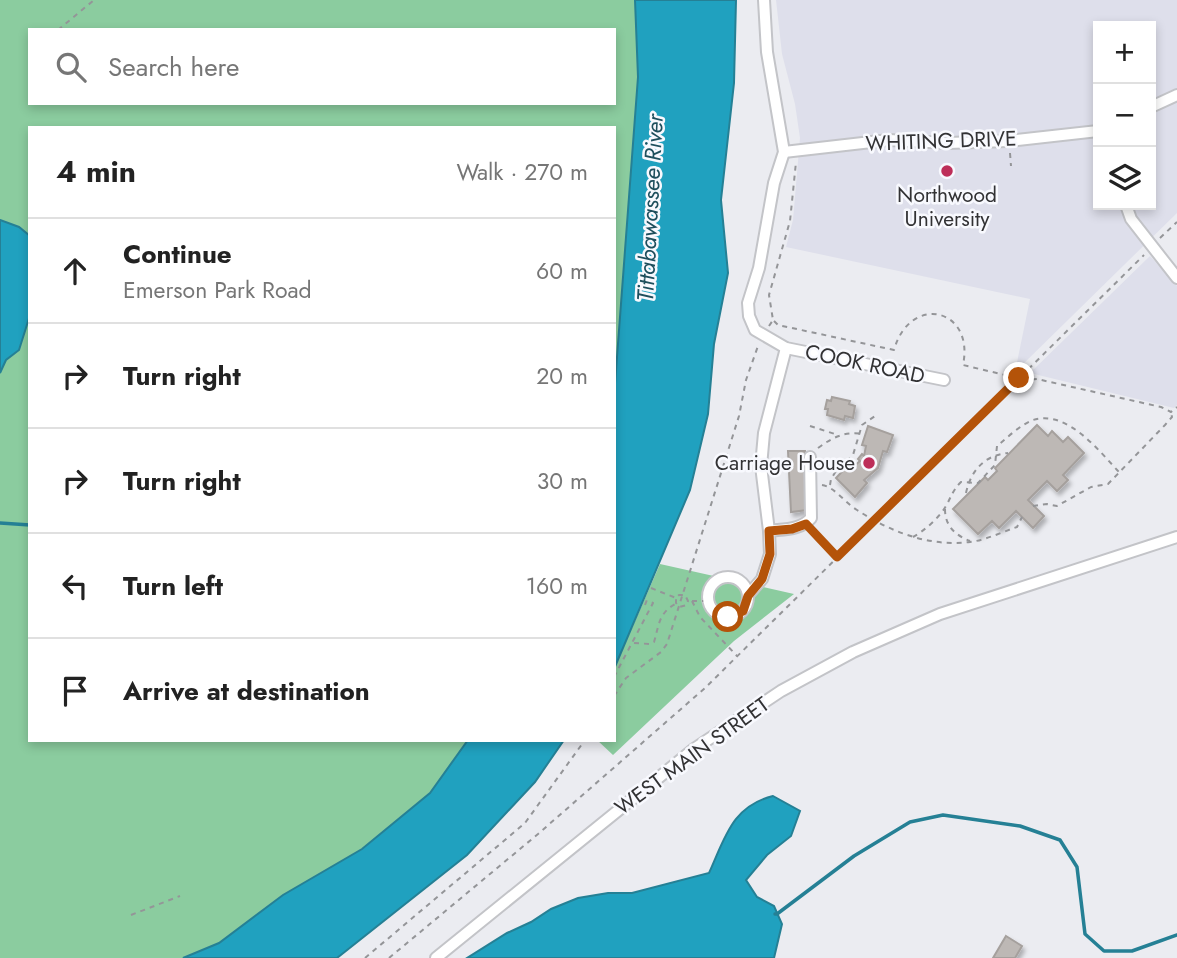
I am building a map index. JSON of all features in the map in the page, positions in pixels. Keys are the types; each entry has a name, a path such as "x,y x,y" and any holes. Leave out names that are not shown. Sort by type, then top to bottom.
{"street":[{"path":"761,335 755,330 749,316 748,303 759,268 774,183 789,152 767,52 764,0"},
{"path":"1156,105 1177,95"},
{"name":"WHITING DRIVE","path":"789,152 889,140 947,143 1008,141 1093,132"},
{"path":"1128,210 1131,219 1177,278"},
{"name":"COOK ROAD","path":"761,335 786,348 944,380"},
{"path":"748,596 743,584 725,577 714,583 710,589 709,600 713,610 728,617 743,611 748,596 762,579 770,554 761,466 764,433 786,348"},
{"path":"769,531 792,529 806,524 811,518 810,457"},
{"name":"WEST MAIN STREET","path":"436,958 694,749 758,704 793,684 862,648 940,614 1177,537"}],"path":[{"path":"60,28 94,0"},
{"path":"1008,141 1011,166"},
{"path":"789,152 796,166 790,221 769,295 773,320 778,325 894,350 906,325 919,316 935,314 953,322 960,330 966,350 962,365 1019,378 1037,379 1161,407 1171,412"},
{"path":"389,958 628,757 705,688 1177,222"},
{"path":"616,693 634,671 661,652 667,644 739,416 746,380 761,335 773,320"},
{"path":"1171,412 1177,407"},
{"path":"1033,506 1047,503 1058,506 1091,488 1108,484 1172,418 1171,412"},
{"path":"830,486 836,471 853,455 862,425 878,414"},
{"path":"913,537 921,533 945,508 961,482 978,483 995,465 997,446 1033,421 1059,421 1073,428 1119,472"},
{"path":"810,426 839,435 864,434"},
{"path":"810,457 817,448 839,435"},
{"path":"966,493 968,482 975,470 996,454 1008,453"},
{"path":"810,484 830,486 845,503 873,521 913,537 942,543 972,542 1017,527 1022,517"},
{"path":"945,508 945,517 950,528 972,542"},
{"path":"806,524 837,557"},
{"path":"652,588 676,598"},
{"path":"676,598 683,594"},
{"path":"683,594 700,617 737,656"},
{"path":"676,598 679,607 686,607 690,601"},
{"path":"616,674 653,603 647,599 645,605"},
{"path":"690,601 709,600"},
{"path":"634,643 650,645 654,642 660,618 665,610 676,604"},
{"path":"365,958 525,823 584,742"},
{"path":"131,915 180,896"}],"shaded area":[{"name":"Northwood University","path":"776,0 1177,0 1177,213 1015,372 1030,299 786,247 793,220 800,138 795,104 782,54"},
{"path":"1150,256 1177,286 1177,405 1174,408 1030,373"}],"green space":[{"path":"0,0 635,0 638,77 616,370 616,126 28,126 28,742 467,742 430,793 362,849 283,895 219,943 183,958 0,958"},
{"path":"660,564 794,594 734,641 613,755 599,742 616,742 616,664"}],"water":[{"name":"Tittabawassee River","path":"635,0 736,0 734,83 721,200 728,273 714,344 708,414 690,490 616,664 616,370 638,77"},
{"path":"0,220 19,227 28,234 28,321 19,350 6,360 0,373"},
{"path":"467,742 563,742 535,782 467,855 337,958 183,958 219,943 283,895 362,849 430,793"},
{"path":"773,796 800,811 791,836 767,855 746,880 757,897 774,906 782,924 774,958 467,958 551,909 578,898 608,893 632,893 709,873 725,836 739,816 748,807"}],"building":[{"path":"832,397 850,401 849,404 855,406 853,418 845,416 844,420 827,415 827,400 831,401"},
{"path":"1037,425 1048,436 1052,431 1063,442 1068,437 1084,453 1063,475 1068,480 1057,491 1047,481 1028,500 1044,516 1033,528 1016,511 999,528 992,521 978,534 953,509 985,477 988,480 997,471 995,468"},
{"name":"Carriage House","path":"868,426 893,435 887,452 883,451 878,468 864,480 867,483 855,497 836,478 849,464 853,467 860,461 858,459 862,454 864,456 866,446 862,445"},
{"path":"788,451 805,451 807,510 791,512"},
{"path":"1006,936 1022,946 1015,958 993,958"}],"waterway":[{"path":"0,523 28,525"},
{"path":"775,914 854,856 910,822 943,815 1020,826 1060,840 1077,867 1085,934 1104,951 1132,951 1177,935"}],"place":[{"name":"Northwood University","path":"947,171"},
{"name":"Carriage House","path":"869,463"}],"route":[{"path":"728,617 743,611 748,596 762,579 770,554 769,531 792,529 806,524 837,557 1019,378"}]}
